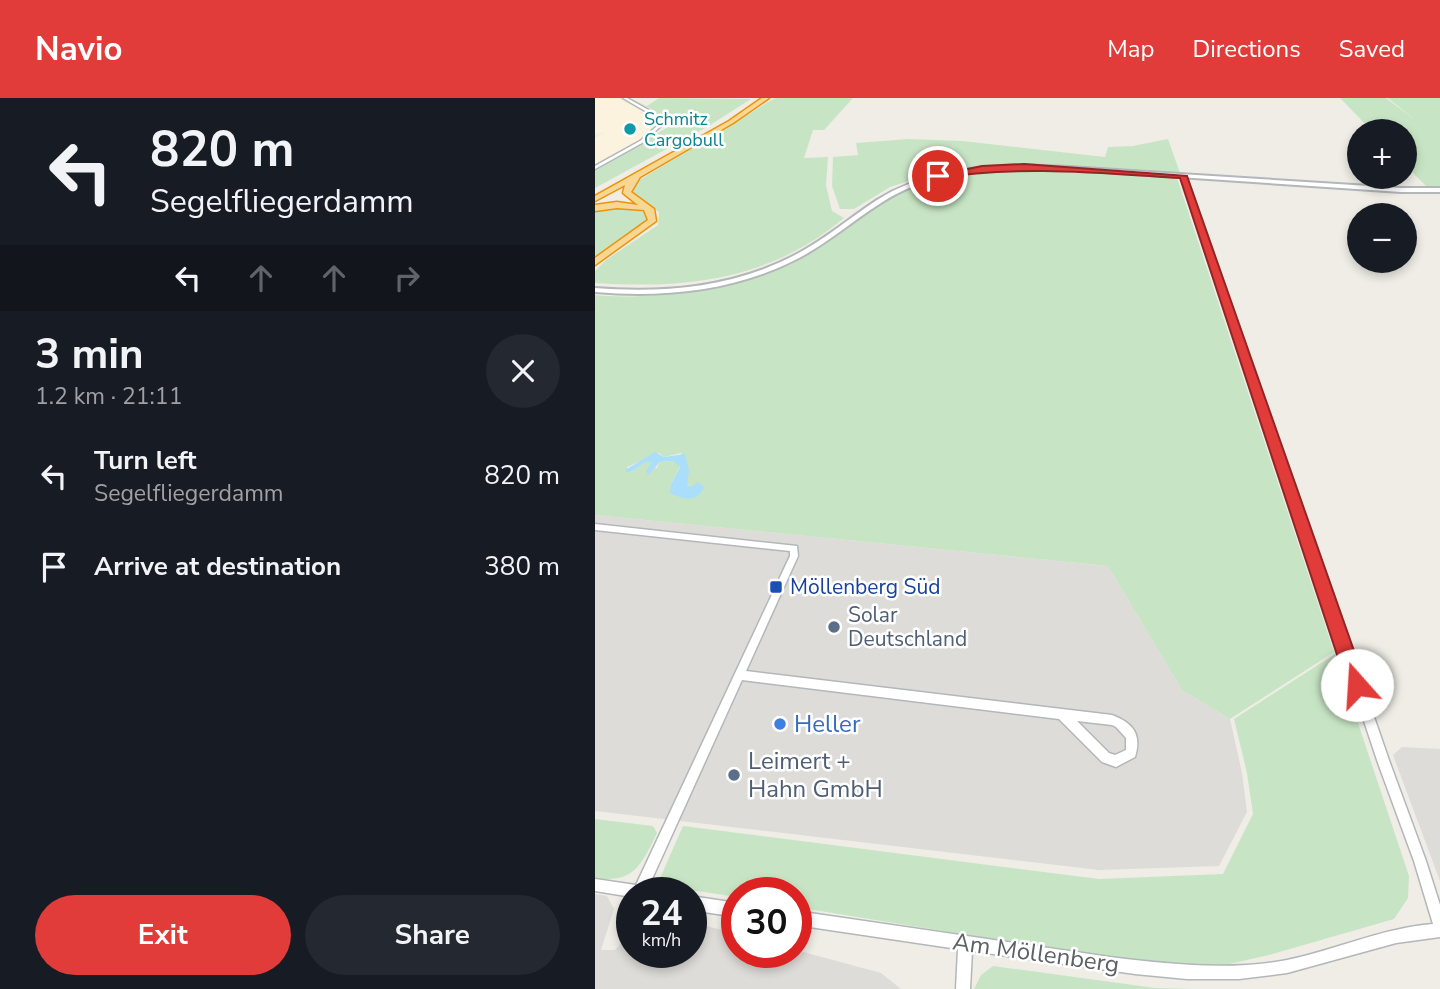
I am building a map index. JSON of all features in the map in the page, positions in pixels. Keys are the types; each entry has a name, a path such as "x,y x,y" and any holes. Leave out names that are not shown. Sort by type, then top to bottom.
{"highway":[{"path":"595,192 718,124 758,98"},
{"path":"595,199 766,98"},
{"path":"595,262 645,228 653,218 651,211 627,193 629,185 650,168"},
{"path":"595,208 629,205 651,211"}],"street":[{"path":"595,168 635,146 659,126 653,114 625,98"},
{"path":"595,290 675,290 725,282 762,271 809,250 888,194 909,184 949,173 1024,167 1409,191 1440,190"},
{"path":"1184,176 1374,737 1413,840 1440,928"},
{"path":"595,527 794,548 795,556 647,877"},
{"path":"740,675 1063,715 1120,723 1132,736 1131,753 1116,761 1106,758 1063,715"},
{"path":"595,885 616,888"},
{"name":"Am Möllenberg","path":"812,920 1152,970 1222,972 1265,970 1318,960 1417,931 1440,928"},
{"path":"963,989 965,944"}],"shaded area":[{"path":"595,98 618,98 646,113 653,124 646,136 595,165 595,138 604,133 595,134"},
{"path":"595,515 1108,566 1182,690 1230,719 1247,812 1219,866 1099,870 595,811"},
{"path":"1402,747 1440,749 1440,881 1393,755"},
{"path":"595,894 607,896 614,909 601,950 616,949 616,968 707,968 707,926 721,930 721,968 812,968 812,954 881,973 901,989 595,989"}],"green space":[{"path":"659,98 751,99 707,127 595,188 595,170 680,120 660,117 650,108 630,99 647,106"},
{"path":"775,98 853,98 824,130 813,130 804,158 828,157 826,185 832,211 844,218 816,239 787,255 726,276 662,284 595,283 595,271 606,260 658,225 659,212 632,195 632,187"},
{"path":"1340,98 1386,98 1414,119 1360,119"},
{"path":"1388,98 1440,98 1440,187 1428,188 1417,177 1417,119"},
{"path":"908,139 962,141 1105,157 1108,147 1133,146 1168,139 1180,173 997,164 924,176 890,187 854,209 840,209 832,186 833,157 858,155 856,143"},
{"path":"1005,169 1177,178 1334,652 1230,719 1182,690 1108,566 595,515 595,295 648,296 736,281 813,251 877,203 907,188 938,178","holes":["659,453 664,457 681,453 687,485 691,487 671,484 680,466 673,461 660,462 656,469 653,462 646,462 629,473 627,467"]},
{"path":"613,207 637,209 646,214 647,219 595,258 595,210"},
{"path":"1335,654 1409,876 1408,898 1394,919 1269,955 1216,967 1152,965 812,910 812,877 721,877 721,895 707,892 707,877 661,877 683,826 1099,879 1223,874 1253,814 1247,773 1234,719"},
{"path":"595,819 653,826 657,833 635,869 622,877 595,878"},
{"path":"993,966 1155,988 1195,989 974,989 981,975"}],"water":[{"path":"655,452 664,457 685,454 689,471 687,485 691,487 698,482 704,487 698,496 690,499 670,493 671,484 680,467 673,461 660,462 648,475 646,471 652,462 646,462 629,473 625,470"}],"place":[{"name":"Schmitz Cargobull","path":"630,129"},
{"name":"Möllenberg Süd","path":"776,587"},
{"name":"Solar Deutschland","path":"834,627"},
{"name":"Heller","path":"780,724"},
{"name":"Leimert + Hahn GmbH","path":"734,775"}],"route":[{"path":"938,176 982,169 1024,167 1184,176 1357,685"}]}
